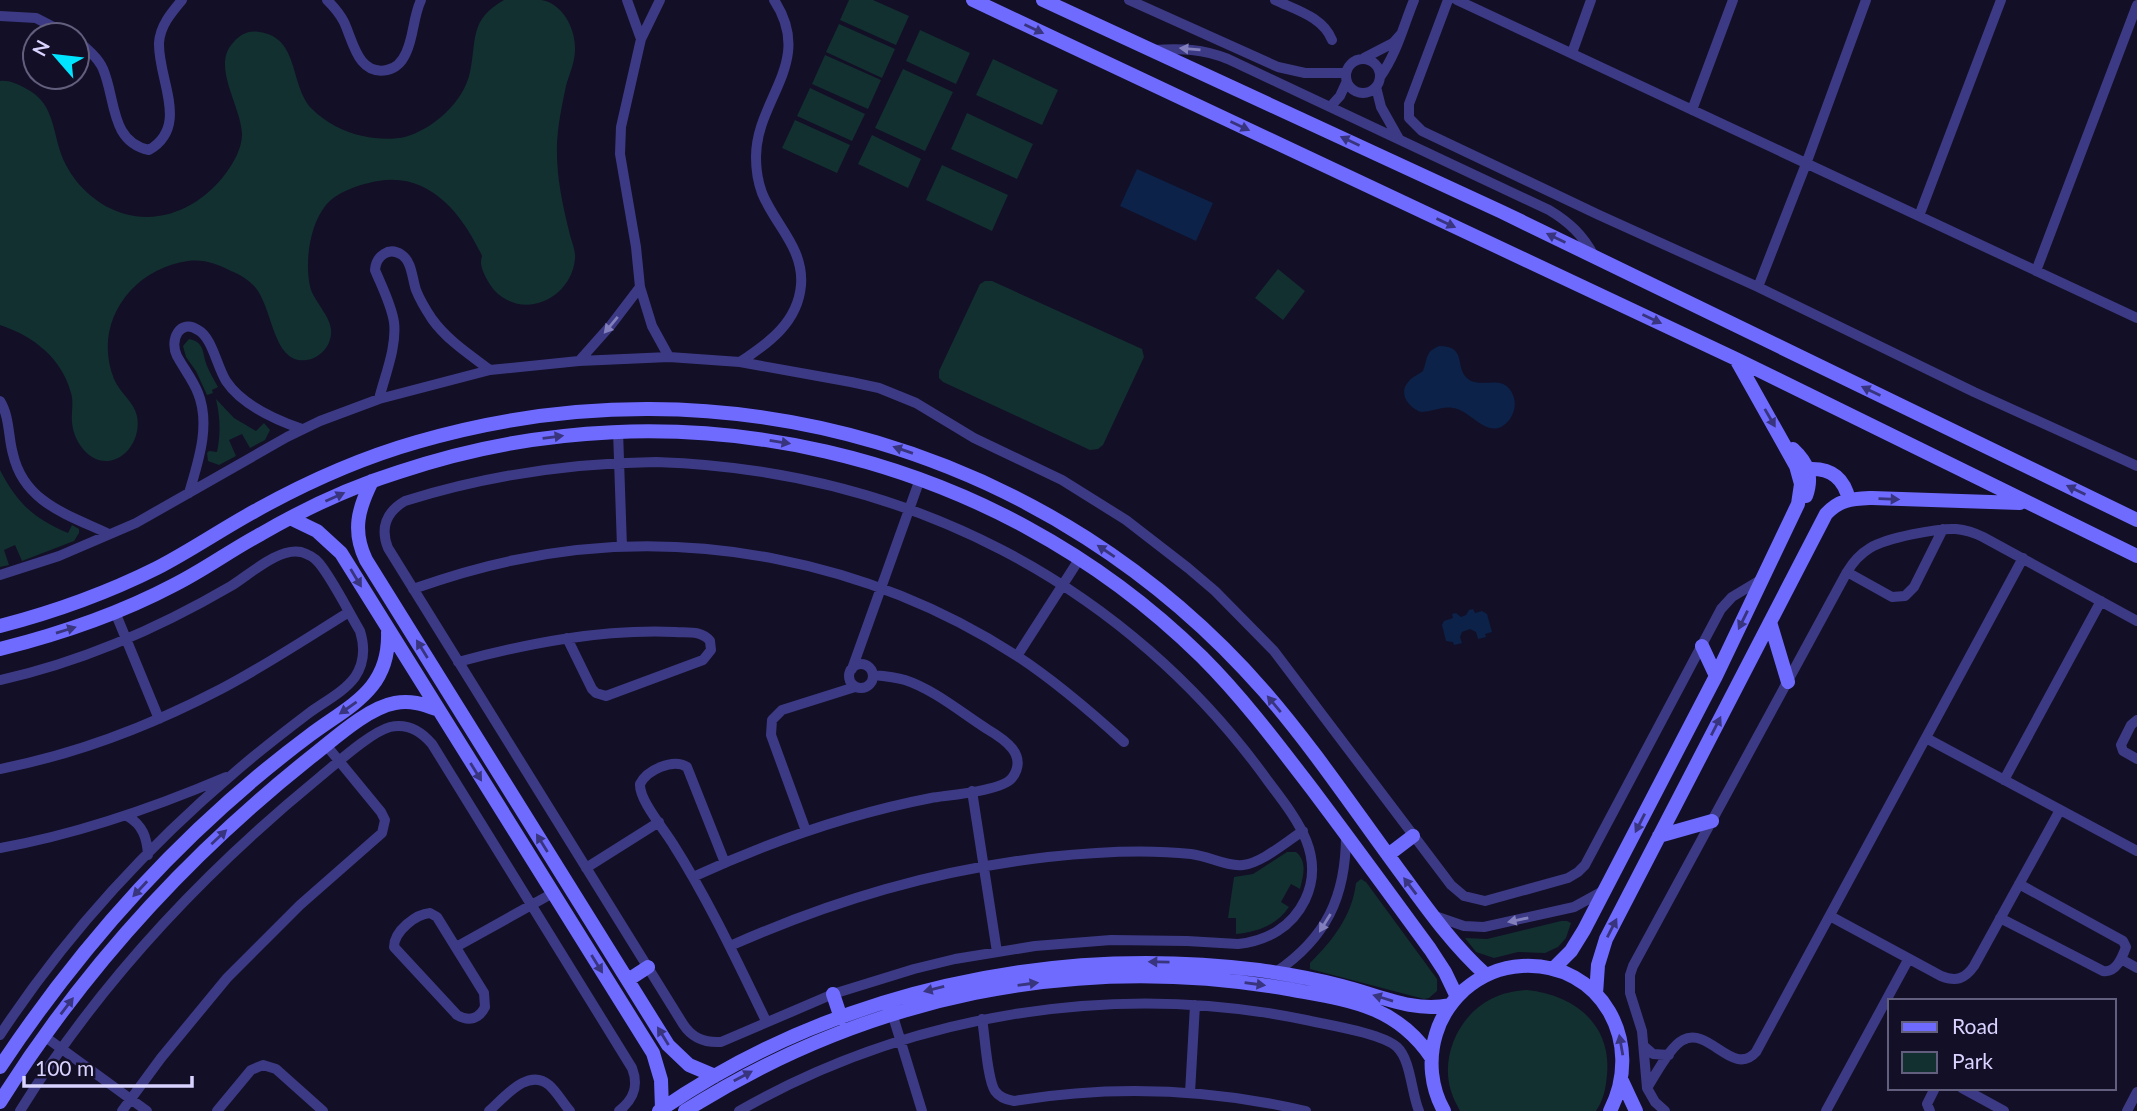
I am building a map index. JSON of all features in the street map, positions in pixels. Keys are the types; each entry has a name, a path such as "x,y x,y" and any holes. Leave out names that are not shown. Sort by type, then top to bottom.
{"street":[{"path":"91,55 102,66 120,129 128,141 138,148 149,150 164,138 168,125 170,104 159,43 165,22 181,0"},
{"path":"327,0 344,21 357,55 365,66 383,71 400,64 406,53 421,0"},
{"path":"626,0 641,39"},
{"path":"660,0 641,39 620,139 623,179 636,247 640,287 652,326 669,357"},
{"path":"740,362 764,346 788,321 795,309 801,285 799,262 794,247 762,194 757,175 757,141 786,63 786,29 774,0"},
{"path":"973,0 1736,359 2137,556"},
{"path":"1043,0 1502,212 2137,520"},
{"path":"1129,0 1279,66 1305,73 1346,78"},
{"path":"1275,0 1317,21 1327,29 1332,40"},
{"path":"1346,78 1355,92 1370,92 1399,46 1401,33 1414,0"},
{"path":"1448,0 1409,104 1409,118 1422,131 1758,287 1974,392 2137,466"},
{"path":"1457,0 2137,318"},
{"path":"1572,53 1591,0"},
{"path":"1692,110 1733,0"},
{"path":"1758,287 1866,0"},
{"path":"1919,216 2001,0"},
{"path":"2036,271 2137,5"},
{"path":"0,16 36,18 42,21"},
{"path":"1329,107 1340,96 1353,61 1393,43 1401,33"},
{"path":"1154,50 1187,48 1208,51 1399,139 1563,218 1576,229 1594,257"},
{"path":"1364,58 1377,66 1384,115 1399,139"},
{"path":"379,399 393,345 394,325 375,264 387,251 399,253 408,261 416,290 435,322 450,338 490,370"},
{"path":"579,361 640,287"},
{"path":"189,493 198,461 204,416 199,394 175,351 175,335 181,330 195,328 201,331 208,339 227,383 242,398 275,418 302,429"},
{"path":"0,575 59,556 136,523 302,429 379,399 490,370 579,361 669,357 740,362 879,388 925,408 974,438 1062,480 1126,520 1215,591 1274,651 1451,885 1464,896 1485,901 1568,878 1578,872 1592,853 1721,609 1732,597 1762,579"},
{"path":"1553,969 1578,941 1716,676 1794,514 1801,484 1796,467 1736,359"},
{"path":"0,401 20,477 34,494 47,504 110,534"},
{"path":"0,626 63,608 122,585 292,491 372,457 413,443 498,422 541,415 629,408 716,411 803,423 877,442 940,463 1022,500 1081,534 1156,588 1232,657 1286,719 1432,915 1457,947 1486,975"},
{"path":"498,422 503,444"},
{"path":"618,431 622,547"},
{"path":"0,649 115,612 176,584 290,518 372,481 450,456 503,444 580,433 618,431 706,432 836,453 920,479 992,509 1075,555 1156,615 1225,681 1266,729 1438,960 1453,1001"},
{"path":"1783,441 1809,469 1810,486 1802,505 1794,514"},
{"path":"620,462 693,463 767,471 840,486 910,509 983,540 1063,585 1125,630 1183,681 1259,768 1303,831 1312,855 1308,894 1295,916 1286,926 1264,939 1238,944 1111,940 997,952 914,969 833,994 720,1042 703,1041 688,1032 457,662 385,540 386,521 397,506 435,492 496,477 557,467 620,462"},
{"path":"1809,469 1820,468 1831,472 1846,488 1849,500"},
{"path":"855,687 849,679 852,669 920,479"},
{"path":"372,481 361,504 357,523 359,542 366,560 668,1045 701,1072 715,1076"},
{"path":"1595,994 1601,952 1826,514 1835,505 1849,500 1872,498 2027,503"},
{"path":"290,518 317,531 334,545 553,893 653,1053 662,1080 660,1110"},
{"path":"1847,572 1892,597 1905,596 1914,587 1943,529"},
{"path":"1665,1111 1655,1102 1647,1088 1645,1047 1630,993 1633,966 1847,572 1860,555 1879,543 1943,529 1974,532 2137,621"},
{"path":"217,533 227,554"},
{"path":"1017,656 1063,585 1081,534"},
{"path":"1783,538 1806,552"},
{"path":"413,589 516,559 586,549 666,546 754,555 839,574 927,607 1017,656 1063,690 1124,742"},
{"path":"0,680 71,660 125,640 204,602 286,552 304,552 319,562 360,631 363,642 361,666 348,685 298,721 233,774 148,855 49,967 0,1035"},
{"path":"1647,1088 1679,1042 1689,1037 1695,1037 1738,1060 1753,1056 2023,558"},
{"path":"2004,779 2101,601"},
{"path":"115,612 159,719"},
{"path":"0,769 84,747 159,719 253,672 349,612"},
{"path":"1770,622 1788,682"},
{"path":"0,1068 63,979 138,891 178,849 266,770 370,690 380,677 386,662 388,631"},
{"path":"457,662 500,650 567,638 633,632 699,633 707,637 711,650 703,660 606,696 592,689 567,638"},
{"path":"1702,646 1716,676"},
{"path":"806,831 771,735 772,720 782,710 855,687 867,687 872,682 872,670 866,665 858,664 852,669"},
{"path":"693,877 806,831 887,808 998,787 1012,778 1017,762 1012,746 1006,740 922,687 897,678 873,675"},
{"path":"0,1102 44,1037 116,945 187,868 237,820 326,745 381,707 409,702 436,709"},
{"path":"2137,720 2131,725 2121,745 2123,751 2137,760"},
{"path":"20,1111 62,1049 119,975 190,895 287,804 339,761 380,731 403,726 424,735 432,744 632,1068 636,1076 634,1094 619,1111"},
{"path":"1926,738 2137,851"},
{"path":"122,1111 193,1017 263,941 382,833 385,825 383,816 326,745"},
{"path":"725,863 689,771 683,764 673,763 647,774 640,784 641,795 693,877 766,1021"},
{"path":"0,848 73,832 127,816 233,774"},
{"path":"972,791 997,952"},
{"path":"1830,916 1948,979 1965,977 1974,966 2060,810"},
{"path":"127,816 141,827 148,855"},
{"path":"1659,836 1712,821"},
{"path":"586,868 659,822"},
{"path":"730,946 841,901 931,876 983,865 1117,853 1194,855 1242,865 1260,859 1303,831"},
{"path":"1276,972 1307,947 1331,914 1343,876 1346,835"},
{"path":"1388,855 1413,836"},
{"path":"2000,918 2102,971 2113,970 2121,959 2126,947 2123,941 2019,884"},
{"path":"1432,915 1464,926 1484,928 1574,907 1605,890"},
{"path":"456,947 553,893"},
{"path":"430,913 437,917 456,947 486,1000 482,1013 470,1020 457,1016 397,951 394,941 399,932 422,914 430,913"},
{"path":"2121,959 2137,968"},
{"path":"1826,1111 1908,960"},
{"path":"660,1110 715,1076 797,1035 841,1018 946,985 1030,970 1079,964 1177,963 1276,972 1417,1007 1439,1007 1453,1001"},
{"path":"1444,1111 1435,1091 1431,1057 1437,1030 1453,1001 1486,975 1513,967 1533,966 1553,969 1574,978 1595,994 1615,1022 1623,1063 1618,1096 1610,1111"},
{"path":"628,980 648,967"},
{"path":"685,1111 777,1059 892,1013 969,994 1047,981 1100,977 1205,978 1309,993 1377,1010 1394,1018 1408,1029 1431,1057"},
{"path":"833,994 841,1018"},
{"path":"739,1111 807,1076 901,1040 982,1019 1088,1005 1142,1003 1195,1005 1289,1016 1388,1041 1405,1059 1419,1111"},
{"path":"1190,1093 1195,1005"},
{"path":"892,1013 922,1111"},
{"path":"982,1019 992,1083 995,1090 1007,1100 1123,1091 1190,1093 1306,1111"},
{"path":"44,1037 147,1111"},
{"path":"1645,1047 1653,1054 1670,1055"},
{"path":"217,1111 251,1070 263,1065 276,1069 323,1111"},
{"path":"489,1111 522,1083 534,1079 551,1086 570,1111"},
{"path":"1622,1080 1636,1111"},
{"path":"1930,1111 1927,1104 1934,1090"},
{"path":"1966,1090 2004,1111"},
{"path":"2126,1111 2137,1092"}],"green space":[{"path":"504,0 549,2 562,12 573,34 575,55 563,100 557,144 560,188 575,256 572,273 565,285 544,301 518,304 506,299 494,290 486,278 481,264 482,257 471,235 452,209 440,198 412,182 378,181 357,186 343,192 326,205 312,234 308,258 311,290 331,329 329,342 322,352 305,360 289,356 277,340 261,296 253,284 241,276 215,264 200,261 168,266 149,275 121,302 108,338 114,379 137,416 135,438 128,450 116,459 101,461 88,454 75,436 72,396 61,369 35,342 0,325 0,81 21,86 21,91 30,91 43,103 49,112 66,165 91,196 107,207 125,214 154,217 182,209 206,194 226,173 237,155 242,134 225,64 232,44 241,36 259,32 272,36 281,43 288,52 305,99 317,114 329,122 356,135 400,138 426,128 454,104 467,83 476,31 493,7"},
{"path":"849,0 873,0 909,16 896,45 840,20"},
{"path":"839,24 895,49 882,78 826,52"},
{"path":"920,30 970,53 956,84 906,61"},
{"path":"825,55 881,80 868,109 812,84"},
{"path":"993,59 1058,90 1042,125 976,95"},
{"path":"903,69 953,92 925,151 875,128"},
{"path":"810,88 865,114 852,141 797,116"},
{"path":"967,113 1033,144 1017,179 951,149"},
{"path":"795,120 850,145 837,173 782,148"},
{"path":"872,135 921,159 908,188 858,164"},
{"path":"942,165 1008,195 992,231 926,200"},
{"path":"1278,269 1305,291 1283,320 1255,298"},
{"path":"992,281 1142,349 1144,357 1103,445 1098,449 1090,450 939,378 939,371 980,284"},
{"path":"189,339 198,343 202,349 218,387 212,390 213,393 207,395 186,357 183,346"},
{"path":"216,399 234,418 256,431 264,423 270,430 265,440 250,448 242,434 229,440 236,456 219,465 208,461 207,453 217,452 220,425"},
{"path":"0,470 20,501 45,522 68,533 72,525 79,529 74,541 22,561 15,545 4,550 9,565 0,567"},
{"path":"1287,852 1296,852 1300,856 1304,869 1300,889 1291,884 1281,902 1289,907 1279,919 1266,926 1236,934 1236,918 1228,918 1234,877 1253,874"},
{"path":"1361,879 1366,882 1437,979 1437,991 1429,998 1424,999 1310,969 1310,963 1346,917 1356,883"},
{"path":"1561,921 1571,923 1566,938 1558,947 1545,953 1518,952 1494,958 1476,952 1465,938 1487,939"},
{"path":"1527,990 1560,998 1586,1015 1596,1027 1607,1057 1607,1075 1604,1094 1596,1111 1460,1111 1451,1091 1448,1065 1450,1051 1461,1026 1480,1006 1491,999"}],"water":[{"path":"1137,169 1213,203 1196,241 1120,206"},
{"path":"1439,346 1454,350 1468,379 1480,383 1500,383 1510,390 1515,401 1514,409 1503,426 1495,429 1488,427 1453,408 1421,412 1409,404 1404,395 1406,386 1423,371 1429,353"},
{"path":"1473,609 1475,613 1482,611 1487,614 1492,632 1478,639 1476,632 1470,629 1462,632 1462,643 1454,645 1453,642 1446,641 1442,625 1444,621 1453,618 1452,614 1456,613 1461,617"}]}
